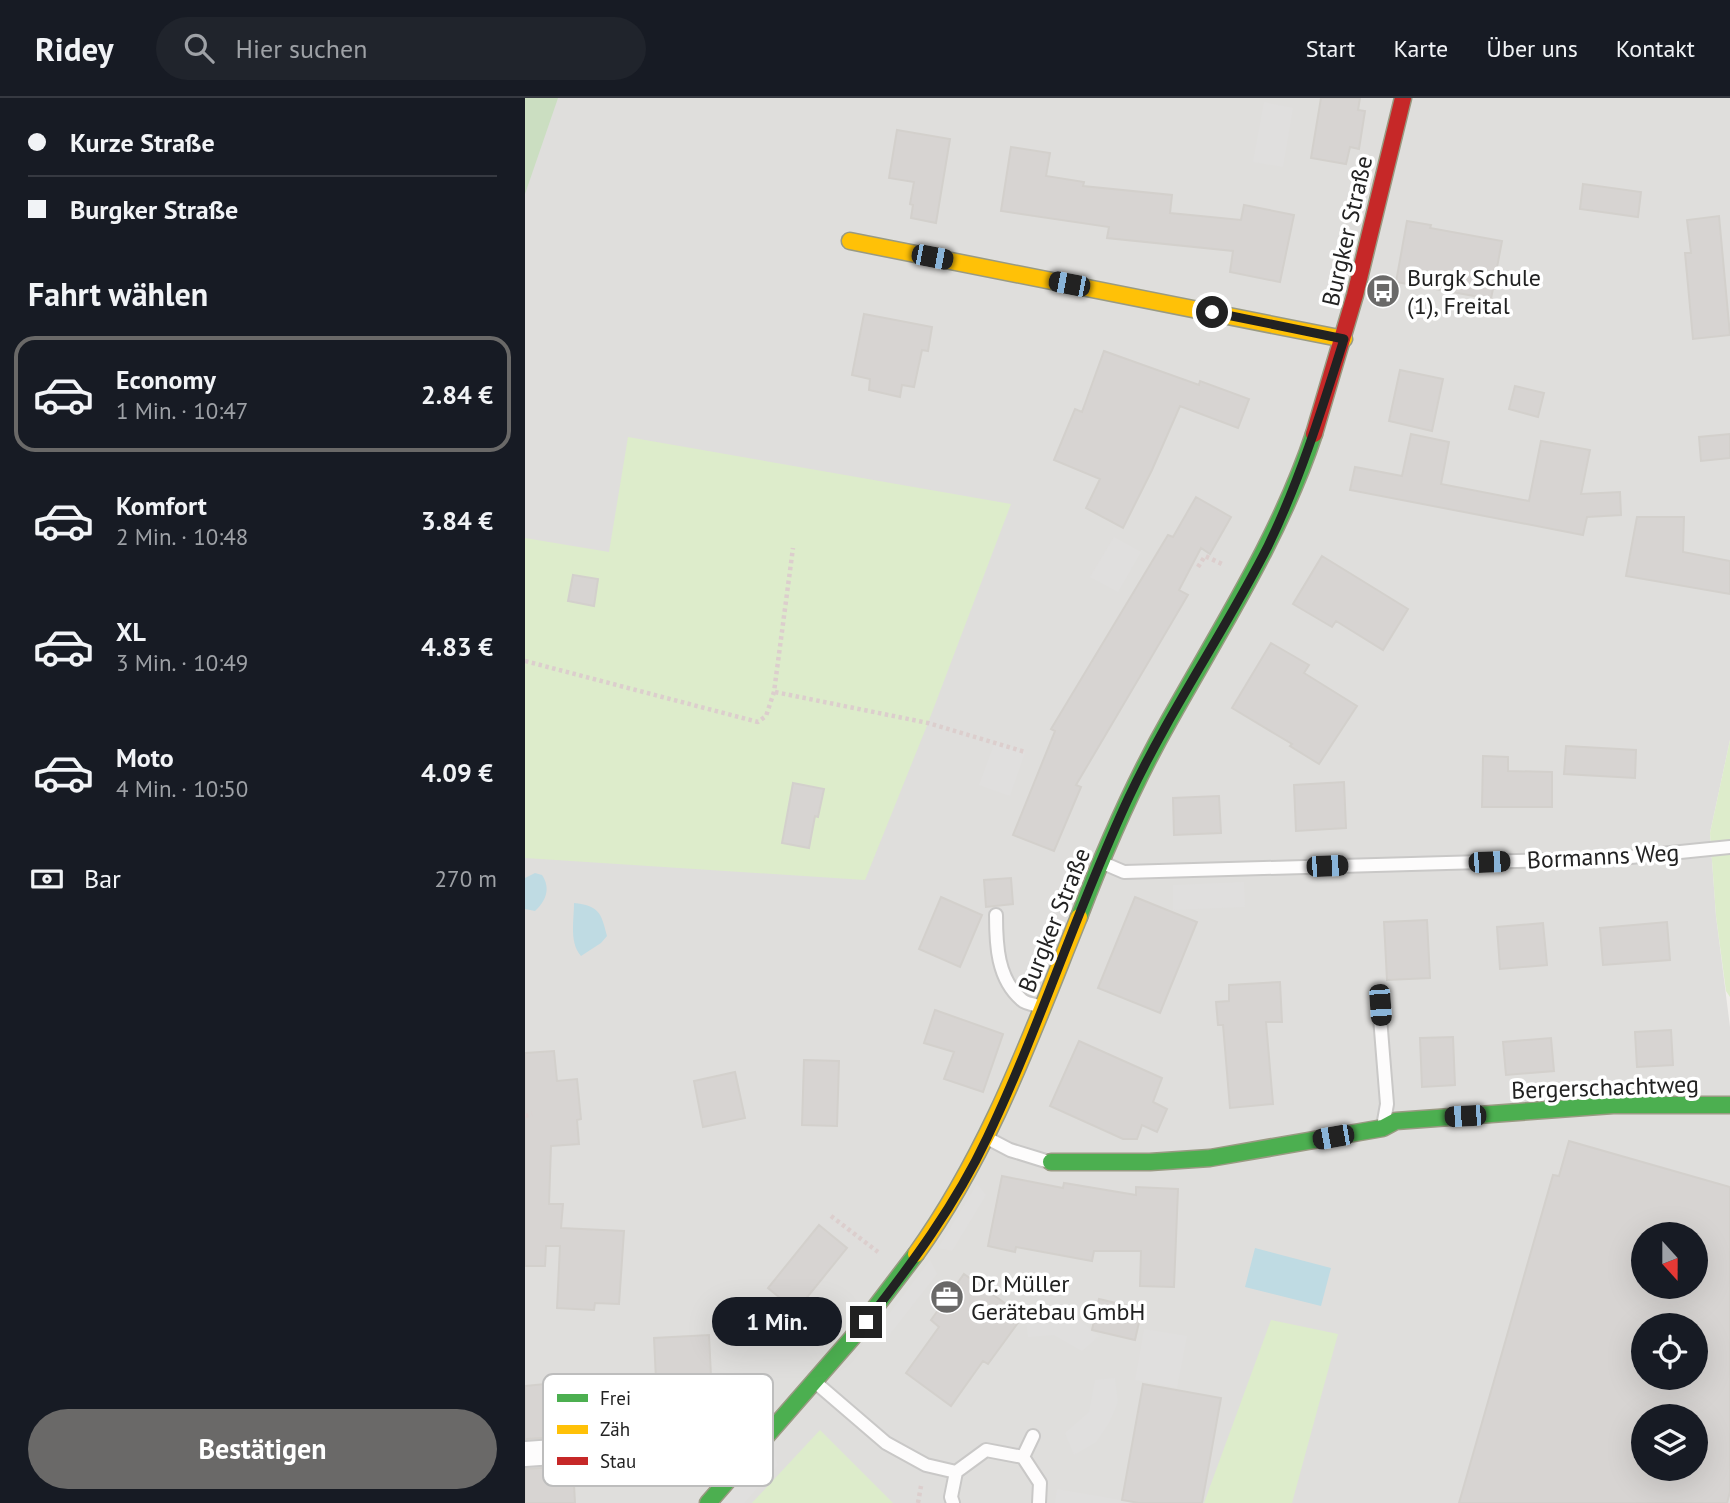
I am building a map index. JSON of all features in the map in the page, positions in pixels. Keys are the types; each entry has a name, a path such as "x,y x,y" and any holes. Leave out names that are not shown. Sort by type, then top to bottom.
{"main road":[{"name":"Burgker Straße","path":"773,1429 918,1255 987,1138 1044,1007 1100,862 1153,748 1267,547 1305,457 1344,339 1366,260 1403,98"},
{"path":"850,241 1344,339"},
{"name":"Bergerschachtweg","path":"1051,1162 1150,1162 1210,1158 1383,1129 1396,1121 1613,1105 1730,1105"},
{"name":"Burgker Straße","path":"708,1503 723,1486"}],"street":[{"path":"525,1454 543,1453"}],"lane":[{"name":"Bormanns Weg","path":"1100,862 1124,872 1621,858 1730,847"},
{"path":"996,915 996,949 1005,976 1023,1002 1044,1007"},
{"path":"1380,1005 1387,1104 1383,1129"},
{"name":"Bergerschachtweg","path":"987,1138 1010,1150 1051,1162"},
{"path":"815,1382 886,1443 926,1465 956,1472"},
{"path":"1023,1457 1033,1437"},
{"path":"953,1503 951,1497 956,1472 986,1450 1023,1457 1040,1483 1039,1503"}],"path":[{"path":"525,662 758,722 766,716 774,692 793,548"},
{"path":"1198,567 1205,556 1228,567"},
{"path":"774,692 928,723 1025,752"},
{"path":"525,1116 533,1114"},
{"path":"831,1216 886,1258"},
{"path":"918,1503 920,1494"}],"shaded area":[{"path":"525,98 1730,98 1730,740 1710,833 1716,916 1730,1027 1730,1503 525,1503"},
{"path":"1264,102 1293,108 1283,167 1253,162"},
{"path":"1114,537 1141,552 1118,592 1090,577"},
{"path":"995,742 1025,752 1010,796 979,785"},
{"path":"1244,882 1245,907 1173,910 1173,885"},
{"path":"977,1184 986,1195 952,1251 938,1248"},
{"path":"930,1260 937,1274 887,1338 873,1335"},
{"path":"1046,1308 1074,1316 1099,1336 1082,1351 1054,1335 1028,1337 1025,1312"},
{"path":"1144,1329 1187,1336 1177,1388 1135,1380"},
{"path":"1115,1378 1118,1402 1109,1423 1096,1442 1074,1455 1065,1433 1089,1412 1095,1380"},
{"path":"773,1453 778,1465 773,1471"},
{"path":"723,1486 759,1486 744,1503 708,1503"},
{"path":"1057,1489 1138,1503 1055,1503"}],"green space":[{"path":"525,98 558,98 525,194"},
{"path":"628,437 1011,504 865,880 525,858 525,538 609,552"},
{"path":"1730,740 1730,997 1726,991 1716,916 1710,833"},
{"path":"1271,1320 1338,1334 1292,1503 1204,1503"},
{"path":"820,1430 893,1503 752,1503 768,1486 773,1486 773,1480"}],"water":[{"path":"535,873 542,875 547,889 542,903 535,911 525,909 525,878"},
{"path":"574,903 589,906 598,912 607,936 581,956 574,938"},
{"path":"1255,1248 1331,1268 1321,1306 1245,1287"}],"building":[{"path":"1321,98 1360,98 1358,110 1365,111 1359,149 1350,147 1346,164 1311,158"},
{"path":"897,130 950,139 936,223 911,218 913,205 910,204 914,182 889,178"},
{"path":"1011,147 1050,153 1046,176 1084,182 1083,186 1172,195 1170,213 1241,220 1244,205 1294,215 1280,282 1230,272 1233,251 1107,238 1109,227 1001,211"},
{"path":"1583,184 1641,192 1638,217 1580,209"},
{"path":"1719,216 1730,335 1693,339 1685,253 1691,253 1687,220"},
{"path":"1407,221 1431,225 1430,228 1502,241 1491,299 1396,282"},
{"path":"864,314 932,327 928,351 922,350 914,387 902,385 900,397 869,390 870,379 852,375"},
{"path":"1104,351 1199,385 1200,381 1249,399 1238,428 1180,406 1123,528 1086,508 1100,479 1054,460 1075,409 1082,412"},
{"path":"1400,370 1443,379 1432,431 1389,421"},
{"path":"1515,386 1544,393 1538,417 1509,409"},
{"path":"1411,434 1449,442 1441,484 1529,501 1541,441 1590,450 1581,494 1620,492 1621,515 1587,517 1583,535 1350,490 1355,467 1402,476"},
{"path":"1730,434 1730,458 1701,461 1699,437"},
{"path":"1196,497 1231,517 1210,554 1201,548 1179,590 1188,595 1076,785 1081,787 1054,851 1013,835 1055,731 1051,729 1168,535 1173,537"},
{"path":"1637,517 1684,517 1683,552 1730,561 1730,594 1626,576"},
{"path":"1322,556 1408,609 1383,650 1336,621 1332,627 1293,604"},
{"path":"573,575 598,579 594,606 568,601"},
{"path":"1271,643 1309,665 1304,673 1357,706 1319,764 1290,746 1292,744 1232,708"},
{"path":"1566,746 1636,750 1635,778 1564,774"},
{"path":"1483,756 1508,757 1508,771 1552,772 1552,807 1482,807"},
{"path":"1344,782 1346,828 1296,831 1294,785"},
{"path":"793,783 824,789 809,848 782,843"},
{"path":"1219,796 1221,833 1174,835 1173,798"},
{"path":"1011,878 1013,904 986,907 984,880"},
{"path":"941,897 982,915 960,967 919,949"},
{"path":"1135,897 1197,922 1160,1013 1098,988"},
{"path":"1427,920 1430,978 1387,980 1384,922"},
{"path":"1667,922 1670,960 1603,965 1600,928"},
{"path":"1543,923 1547,965 1500,969 1497,927"},
{"path":"1280,982 1282,1022 1266,1022 1273,1104 1230,1108 1223,1025 1218,1025 1216,1002 1229,1001 1229,985"},
{"path":"935,1010 1003,1034 983,1092 944,1079 954,1052 924,1043"},
{"path":"1671,1030 1673,1065 1637,1067 1635,1032"},
{"path":"1453,1037 1455,1085 1422,1087 1420,1038"},
{"path":"1551,1038 1554,1071 1506,1075 1503,1042"},
{"path":"1079,1041 1162,1078 1153,1102 1167,1109 1157,1132 1142,1125 1137,1139 1123,1139 1050,1106"},
{"path":"554,1051 557,1081 577,1079 581,1119 577,1120 579,1144 551,1146 549,1204 563,1204 561,1228 624,1231 619,1304 595,1303 594,1310 557,1308 560,1246 546,1246 545,1266 525,1266 525,1053"},
{"path":"804,1060 839,1061 837,1126 802,1125"},
{"path":"735,1072 745,1118 703,1127 694,1081"},
{"path":"1569,1141 1730,1187 1730,1492 1727,1503 1459,1503 1553,1175 1559,1176"},
{"path":"1002,1176 1063,1188 1064,1183 1136,1195 1136,1187 1178,1189 1174,1287 1140,1286 1141,1251 1094,1251 1092,1261 1016,1247 1015,1252 988,1246"},
{"path":"819,1225 847,1248 796,1311 768,1288"},
{"path":"964,1274 1023,1316 988,1364 983,1361 951,1406 906,1373 939,1327 931,1320"},
{"path":"1099,1299 1142,1309 1135,1340 1092,1330"},
{"path":"709,1335 711,1374 656,1374 654,1338"},
{"path":"543,1384 543,1438 525,1439 525,1386"},
{"path":"1143,1384 1221,1398 1202,1503 1139,1503 1122,1500"},
{"path":"543,1468 543,1486 574,1486 575,1503 525,1503 525,1469"}],"traffic: fast":[{"path":"1079,917 1132,791 1267,544 1314,434"},
{"path":"1051,1162 1150,1162 1210,1158 1383,1128 1396,1121 1613,1105 1730,1105"},
{"path":"773,1429 852,1338 916,1254"},
{"path":"708,1503 723,1486"}],"traffic: slow":[{"path":"850,241 1344,339"},
{"path":"916,1254 942,1215 988,1133 1079,917"}],"traffic: jam":[{"path":"1314,434 1355,295 1403,98"}],"place":[{"name":"Burgk Schule (1), Freital","path":"1383,291"},
{"name":"Dr. Müller Gerätebau GmbH","path":"947,1297"}],"route":[{"path":"866,1322 918,1255 987,1138 1130,795 1184,691 1267,547 1293,489 1321,415 1344,339 1212,312"}]}
